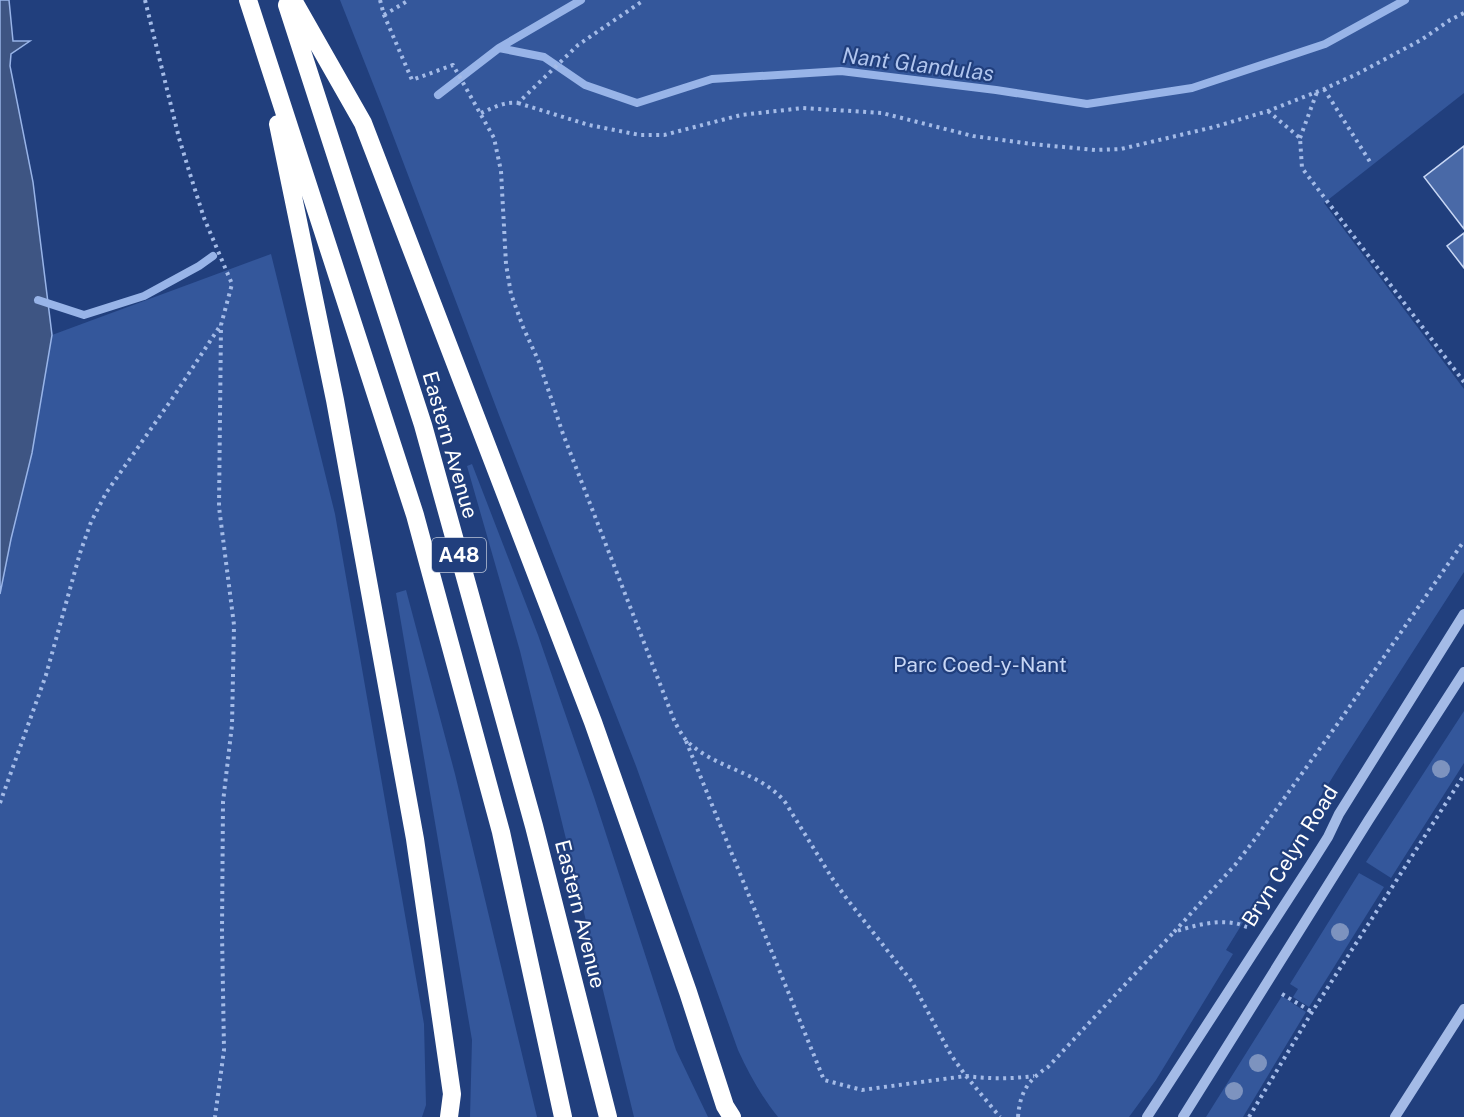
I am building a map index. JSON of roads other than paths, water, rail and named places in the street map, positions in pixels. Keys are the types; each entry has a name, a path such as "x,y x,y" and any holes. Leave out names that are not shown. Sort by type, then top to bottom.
{"highway":[{"name":"A48","path":"248,0 415,515 501,832 563,1117"},
{"name":"Eastern Avenue","path":"285,0 423,425 534,826 608,1117"},
{"path":"293,0 363,123 593,722 688,992 725,1106 732,1117"},
{"path":"260,35 335,400 415,839 452,1094 449,1117"}],"street":[{"name":"Bryn Celyn Road","path":"1148,1117 1328,837 1339,814 1464,614"},
{"path":"1183,1117 1464,672"},
{"path":"1395,1117 1464,1009"}],"waterway":[{"path":"499,48 581,0"},
{"name":"Nant Glandulas","path":"438,95 499,48 544,57 585,85 637,103 712,79 841,71 1087,104 1192,88 1325,44 1405,0"},
{"name":"Nant Glandulas","path":"38,300 84,315 144,296 213,256"}],"park label":[{"name":"Parc Coed-y-Nant","path":"980,665"}]}
